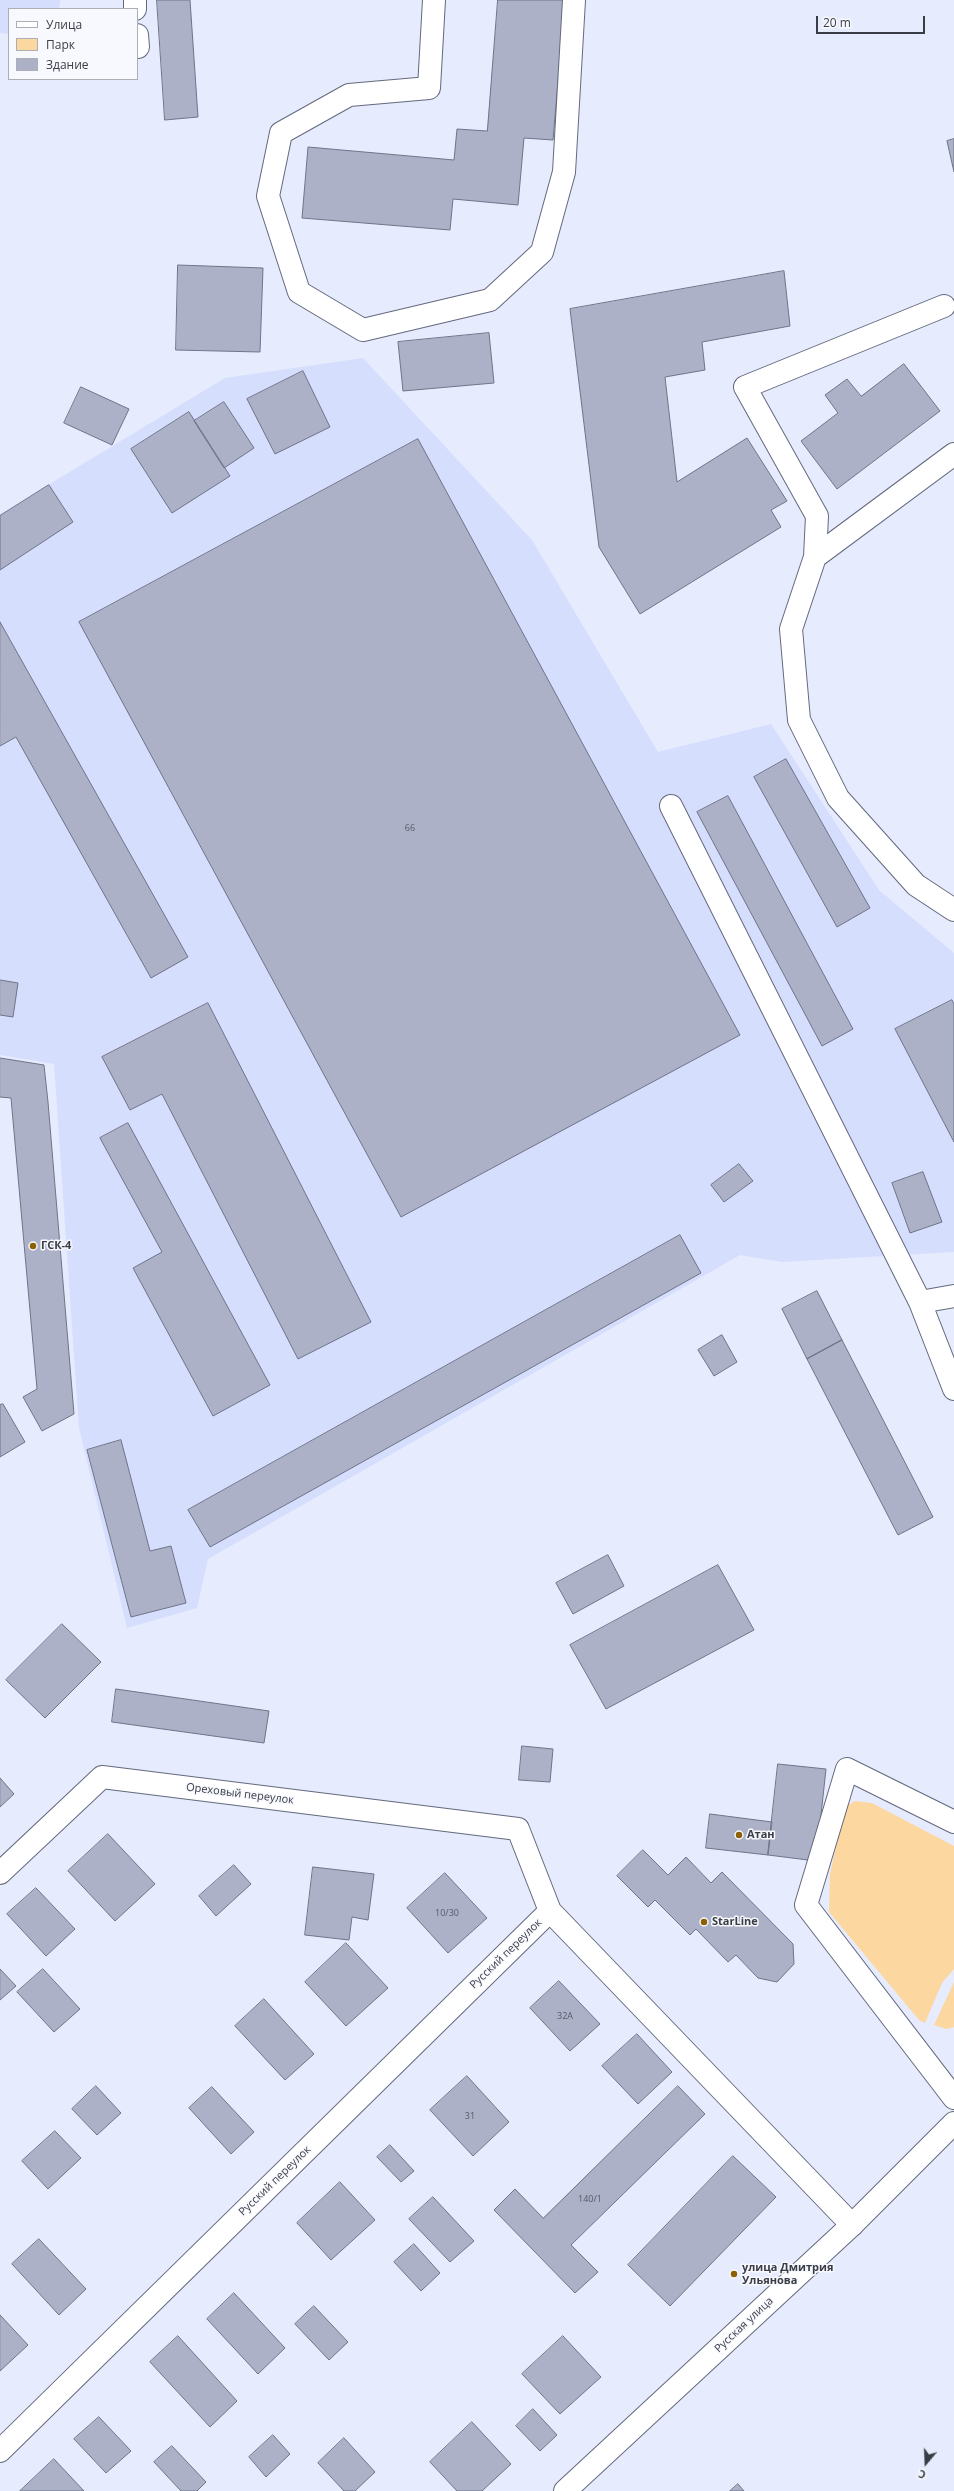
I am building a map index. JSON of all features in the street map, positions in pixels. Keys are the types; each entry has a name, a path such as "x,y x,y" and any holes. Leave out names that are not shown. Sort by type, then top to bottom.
{"street":[{"path":"434,0 429,88 349,95 281,133 268,196 299,292 363,330 490,300 542,252 564,172 574,0"},
{"path":"944,306 746,387 817,516 815,557 791,629 799,720 838,798 916,885 954,910"},
{"path":"815,557 954,454"},
{"path":"671,806 920,1302 954,1388"},
{"path":"920,1302 954,1296"},
{"path":"954,1822 847,1769 806,1905 954,2098"},
{"name":"Ореховый переулок","path":"0,1873 102,1777 518,1829 550,1911"},
{"path":"550,1911 852,2225"},
{"name":"Русский переулок","path":"0,2451 550,1911"},
{"name":"Русская улица","path":"565,2491 852,2225 954,2123"}],"shaded area":[{"path":"0,0 60,0 59,8 8,8 8,34 0,33"},
{"path":"363,358 532,540 658,752 771,724 879,890 954,953 954,1252 782,1262 740,1255 208,1559 197,1608 127,1628 79,1428 54,1064 0,1055 0,514 225,378"}],"green space":[{"path":"855,1801 872,1803 954,1846 954,1969 942,1983 925,2023 919,2020 829,1912 830,1874 843,1814 848,1805"},
{"path":"954,1982 954,2027 946,2029 934,2025"}],"building":[{"path":"157,0 190,0 198,117 165,120"},
{"path":"498,0 565,0 553,140 524,138 518,205 453,199 450,230 302,218 308,147 454,160 457,129 487,131"},
{"path":"954,139 954,172 947,141"},
{"path":"178,265 263,268 260,352 176,350"},
{"path":"784,271 790,326 702,342 705,370 665,377 677,482 747,438 787,501 771,510 781,527 640,614 599,547 570,309"},
{"path":"489,333 494,383 403,391 398,342"},
{"path":"904,364 940,411 837,489 801,441 838,413 825,395 847,379 861,396"},
{"path":"303,371 330,427 275,454 247,399"},
{"path":"81,387 129,409 112,445 64,423"},
{"path":"224,402 254,448 224,468 194,421"},
{"path":"189,412 230,476 172,513 131,449"},
{"path":"418,439 740,1035 401,1217 79,622"},
{"path":"49,485 73,522 0,570 0,516"},
{"path":"0,622 188,957 151,978 16,737 0,746"},
{"path":"786,759 870,908 837,927 754,777"},
{"path":"728,796 853,1029 822,1046 697,812"},
{"path":"0,980 18,983 13,1017 0,1015"},
{"path":"952,1000 954,1004 954,1142 895,1029"},
{"path":"208,1003 371,1322 298,1359 162,1094 130,1110 102,1057"},
{"path":"0,1058 44,1065 74,1414 42,1431 23,1397 37,1389 11,1098 0,1097"},
{"path":"128,1123 270,1385 213,1416 133,1268 162,1252 100,1138"},
{"path":"739,1164 753,1181 724,1202 711,1185"},
{"path":"923,1172 942,1222 910,1233 892,1183"},
{"path":"680,1235 701,1273 210,1547 188,1510"},
{"path":"817,1291 842,1340 807,1359 782,1309"},
{"path":"722,1335 737,1362 714,1376 698,1350"},
{"path":"842,1340 933,1517 898,1535 807,1359"},
{"path":"3,1404 25,1442 0,1457 0,1405"},
{"path":"121,1440 150,1551 171,1546 186,1603 131,1617 87,1450"},
{"path":"608,1555 624,1586 573,1614 556,1583"},
{"path":"718,1565 754,1630 606,1709 570,1645"},
{"path":"62,1624 101,1662 45,1718 6,1680"},
{"path":"116,1689 269,1711 264,1743 112,1722"},
{"path":"522,1746 553,1749 550,1782 519,1780"},
{"path":"778,1764 826,1769 816,1861 768,1855"},
{"path":"0,1778 14,1794 0,1807"},
{"name":"Атан","path":"710,1814 772,1822 768,1855 706,1848"},
{"path":"108,1834 155,1884 115,1921 68,1871"},
{"path":"643,1850 668,1875 686,1857 711,1883 722,1872 793,1944 794,1964 777,1982 758,1978 736,1955 728,1962 696,1929 690,1935 655,1900 648,1907 617,1876"},
{"path":"234,1865 251,1884 216,1916 199,1896"},
{"path":"313,1867 374,1874 368,1920 352,1917 349,1940 305,1935"},
{"path":"445,1873 487,1918 448,1953 407,1908"},
{"path":"36,1888 75,1929 46,1956 7,1914"},
{"path":"346,1943 388,1988 346,2026 305,1982"},
{"path":"0,1969 16,1986 0,2000"},
{"path":"43,1969 80,2009 54,2032 17,1992"},
{"path":"559,1981 600,2024 570,2051 530,2008"},
{"path":"264,1999 314,2054 285,2080 235,2026"},
{"path":"637,2034 672,2072 638,2104 602,2066"},
{"path":"467,2076 509,2122 473,2156 430,2110"},
{"path":"96,2086 121,2113 97,2135 72,2109"},
{"path":"678,2086 705,2114 571,2245 598,2272 575,2293 494,2210 515,2189 543,2218"},
{"path":"212,2087 254,2132 231,2154 189,2108"},
{"path":"55,2131 81,2158 48,2189 22,2161"},
{"path":"390,2145 414,2171 401,2182 377,2157"},
{"path":"733,2156 776,2197 670,2306 628,2265"},
{"path":"340,2182 375,2220 331,2260 297,2223"},
{"path":"433,2197 474,2241 450,2262 409,2219"},
{"path":"39,2239 86,2289 59,2315 12,2264"},
{"path":"414,2244 440,2273 421,2291 394,2262"},
{"path":"234,2293 285,2348 258,2374 207,2319"},
{"path":"314,2306 348,2342 329,2360 295,2324"},
{"path":"0,2315 28,2345 0,2371"},
{"path":"178,2336 237,2401 210,2427 150,2362"},
{"path":"563,2336 601,2377 560,2414 522,2374"},
{"path":"533,2409 557,2435 540,2451 516,2426"},
{"path":"99,2417 131,2451 106,2473 74,2439"},
{"path":"472,2422 511,2464 482,2491 457,2491 430,2462"},
{"path":"273,2435 290,2454 266,2477 249,2457"},
{"path":"344,2438 375,2472 355,2491 344,2491 318,2463"},
{"path":"172,2446 206,2482 197,2491 181,2491 154,2462"},
{"path":"54,2459 84,2491 20,2491"},
{"path":"738,2484 744,2491 730,2491"}],"place":[{"name":"ГСК-4","path":"33,1246"},
{"name":"Атан","path":"739,1835"},
{"name":"StarLine","path":"704,1922"},
{"name":"улица Дмитрия Ульянова","path":"734,2274"}]}
